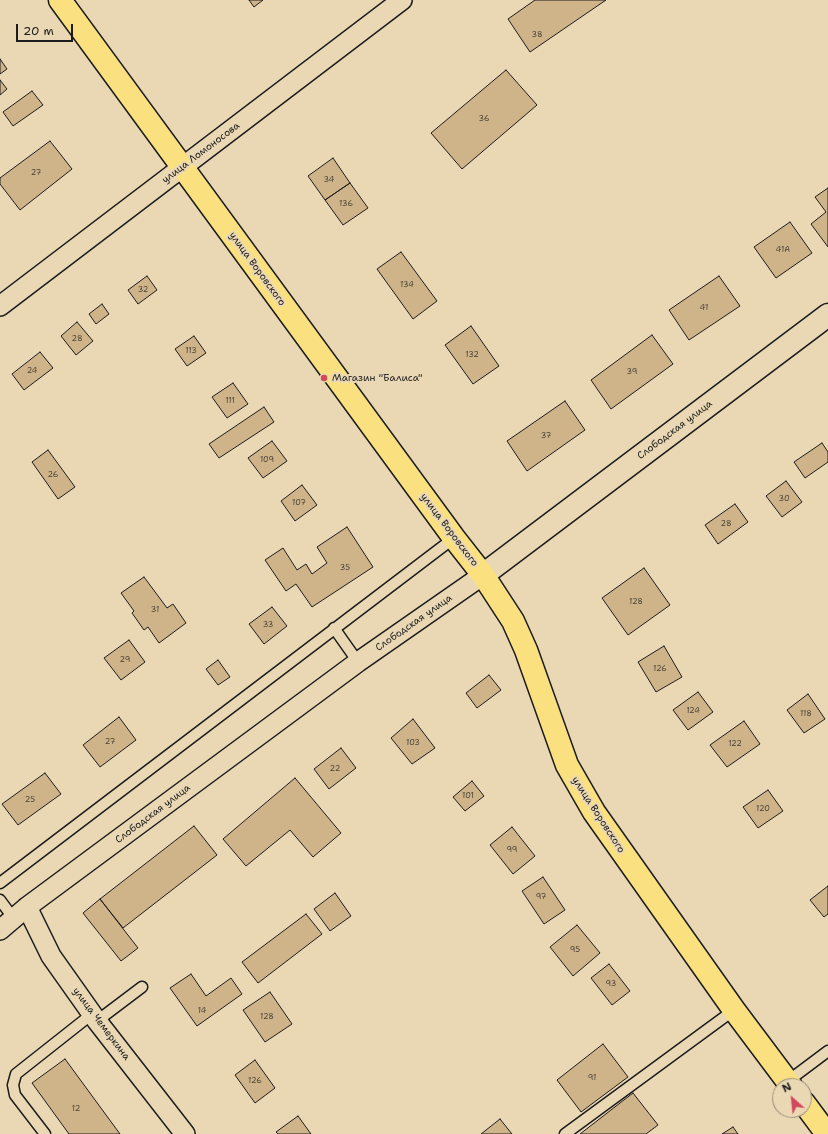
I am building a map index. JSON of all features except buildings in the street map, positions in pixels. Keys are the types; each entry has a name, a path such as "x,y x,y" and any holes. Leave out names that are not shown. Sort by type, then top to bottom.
{"main road":[{"name":"улица Воровского","path":"60,0 454,538 483,575 513,621 526,650 567,765 594,812 734,1010 785,1078"},
{"path":"812,1113 828,1134"}],"street":[{"name":"улица Ломоносова","path":"0,306 402,0"},
{"name":"Слободская улица","path":"14,919 358,662 483,575 828,315"},
{"name":"улица Чемеркина","path":"14,919 51,956 94,1018 185,1134"}],"lane":[{"path":"0,883 454,538"},
{"path":"334,628 358,662"},
{"path":"0,900 14,919"},
{"path":"45,1134 15,1094 13,1085 16,1074 94,1018 142,986"},
{"path":"565,1134 734,1010"},
{"path":"796,1078 828,1051"}],"place":[{"name":"Магазин \"Балиса\"","path":"324,378"}]}
